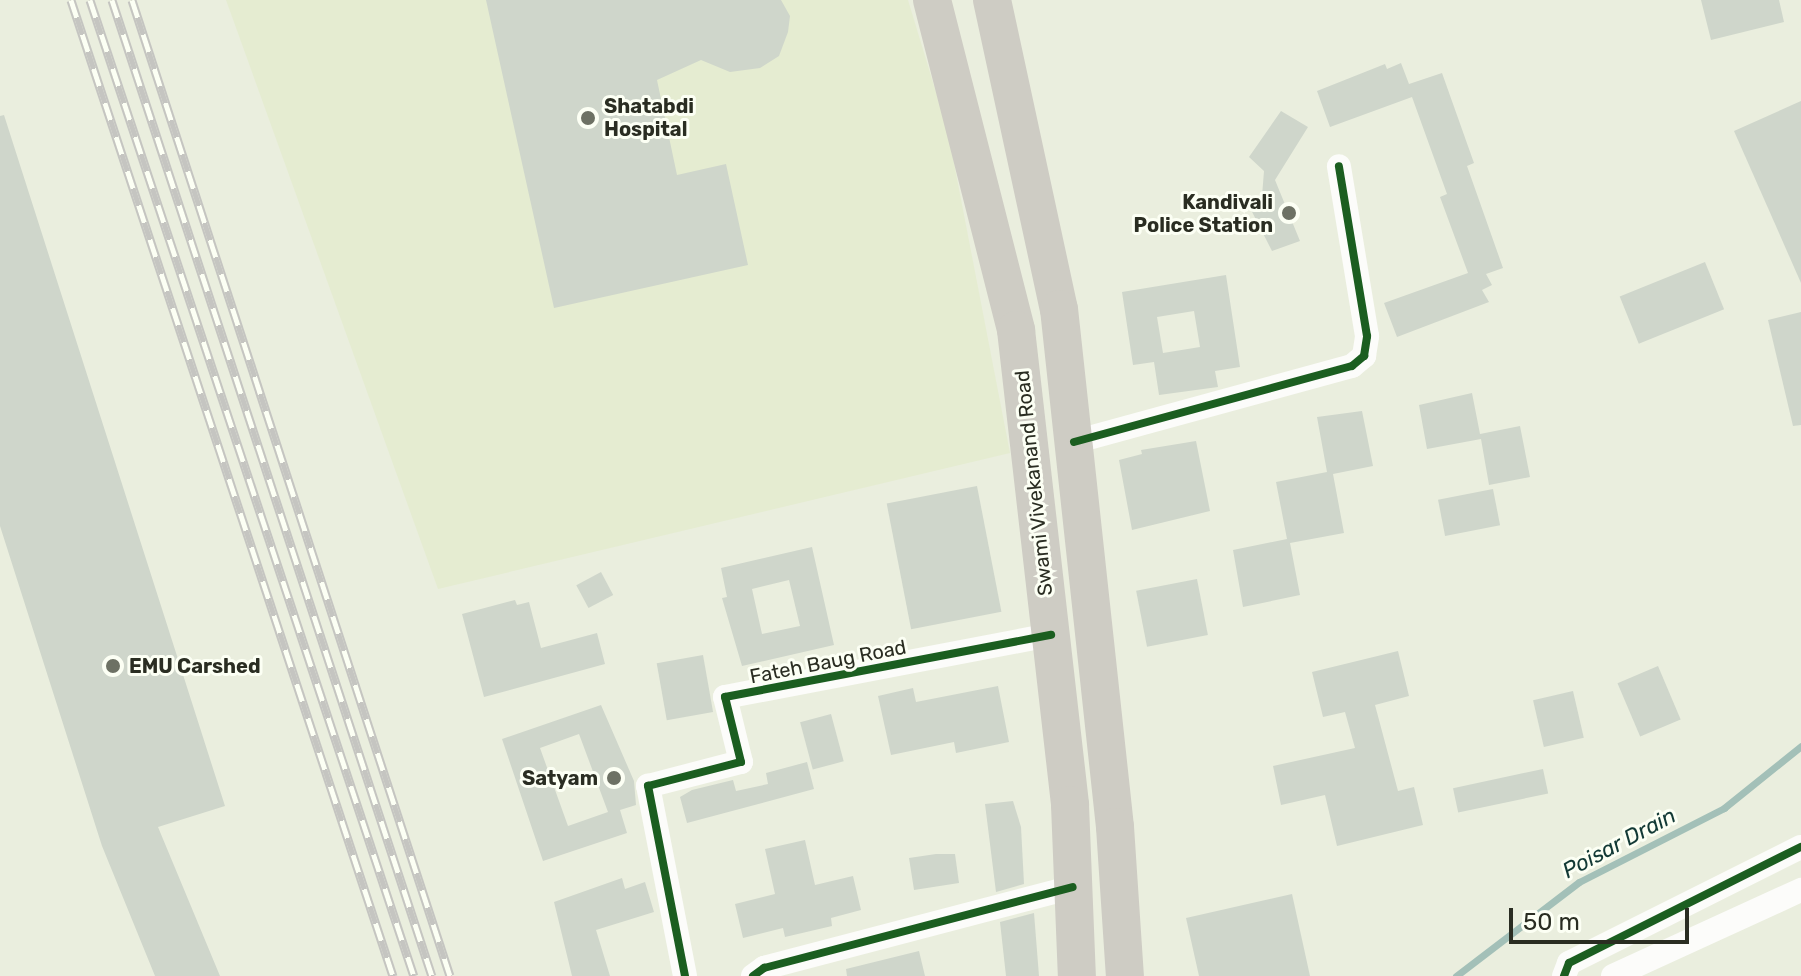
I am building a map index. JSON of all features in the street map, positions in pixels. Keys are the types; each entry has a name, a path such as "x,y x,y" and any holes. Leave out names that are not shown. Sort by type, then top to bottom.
{"main road":[{"name":"Swami Vivekanand Road","path":"932,0 1016,330 1051,635 1073,887 1077,976"},
{"path":"992,0 1059,309 1115,827 1125,976"}],"street":[{"path":"1074,442 1352,366 1364,356 1367,336 1339,166"},
{"name":"Fateh Baug Road","path":"685,976 648,786 741,762 725,697 1051,635"},
{"path":"1564,976 1569,963 1801,847"},
{"path":"753,976 764,968 1073,887"},
{"path":"1613,976 1801,890"}],"shaded area":[{"path":"226,0 908,0 948,132 1010,453 438,589"}],"building":[{"name":"Shatabdi Hospital","path":"486,0 781,0 790,16 779,56 760,68 730,72 701,60 657,80 677,175 726,164 748,265 554,308"},
{"path":"1701,0 1779,0 1784,22 1711,40"},
{"path":"1401,63 1409,84 1442,73 1474,163 1467,166 1503,268 1486,274 1492,285 1482,290 1489,302 1397,337 1384,303 1468,273 1440,197 1447,194 1412,97 1330,127 1317,91 1385,64 1387,69"},
{"path":"1801,101 1801,283 1734,131"},
{"path":"1281,111 1308,127 1275,180 1300,241 1272,251 1247,202 1262,196 1264,171 1249,157"},
{"name":"EMU Carshed","path":"4,115 225,806 158,827 220,976 155,976 102,846 0,526 0,116"},
{"path":"1705,262 1724,309 1639,344 1620,296"},
{"path":"1226,275 1240,367 1215,371 1218,387 1159,395 1154,362 1133,365 1122,292","holes":["1194,311 1200,347 1163,353 1157,317"]},
{"path":"1801,312 1801,425 1793,426 1768,320"},
{"path":"1472,393 1480,434 1520,426 1530,477 1489,485 1481,439 1427,449 1419,405"},
{"path":"1362,411 1373,466 1333,474 1344,533 1290,543 1300,595 1243,607 1233,550 1287,539 1276,482 1327,472 1317,417"},
{"path":"1196,441 1210,511 1132,530 1119,460 1142,454 1141,450"},
{"path":"977,486 1001,612 911,629 887,504"},
{"path":"1493,489 1500,525 1445,536 1438,500"},
{"path":"812,547 834,645 742,666 722,598 727,597 721,568","holes":["789,580 800,626 762,634 752,589"]},
{"path":"601,572 613,595 588,608 576,585"},
{"path":"1197,579 1208,635 1147,647 1136,591"},
{"path":"515,600 517,605 529,602 541,648 597,633 605,664 484,697 462,614"},
{"path":"1398,651 1409,696 1375,705 1398,791 1414,787 1423,825 1337,846 1325,795 1281,805 1273,766 1355,748 1345,712 1323,717 1312,672"},
{"path":"703,655 713,712 667,720 657,663"},
{"path":"1658,666 1681,719 1640,737 1617,683"},
{"path":"998,686 1009,742 956,753 954,742 891,755 878,696 913,688 916,702"},
{"path":"1573,691 1584,738 1544,747 1533,700"},
{"name":"Satyam","path":"601,705 634,781 636,805 620,810 627,833 543,861 502,739","holes":["579,734 608,812 568,826 540,748"]},
{"path":"831,714 844,761 813,770 800,722"},
{"path":"807,762 814,789 687,823 680,797 692,790 733,780 736,791 768,784 766,773"},
{"path":"1543,769 1548,793 1458,813 1453,788"},
{"path":"1013,801 1021,827 1024,884 996,892 985,804"},
{"path":"805,840 815,885 853,876 861,910 831,918 832,926 785,937 783,928 743,938 735,904 775,894 765,849"},
{"path":"955,854 959,883 914,890 909,858"},
{"path":"622,878 625,889 645,882 654,912 596,930 610,976 572,976 554,902"},
{"path":"1292,894 1310,976 1199,976 1186,918"},
{"path":"1034,913 1039,976 1006,976 1000,922"},
{"path":"919,951 925,976 847,976 846,969"}],"waterway":[{"name":"Poisar Drain","path":"1456,976 1579,882 1724,808 1801,746"}],"railway":[{"path":"71,0 393,976"},
{"path":"90,0 414,976"},
{"path":"112,0 432,976"},
{"path":"132,0 450,976"}],"cycle path":[{"path":"1074,442 1352,366 1364,356 1367,336 1339,166"},
{"path":"685,976 648,786 741,762 725,697 1051,635"},
{"path":"1564,976 1569,963 1801,847"},
{"path":"753,976 764,968 1073,887"}],"place":[{"name":"Shatabdi Hospital","path":"588,118"},
{"name":"Kandivali Police Station","path":"1289,213"},
{"name":"EMU Carshed","path":"113,666"},
{"name":"Satyam","path":"614,778"}]}
